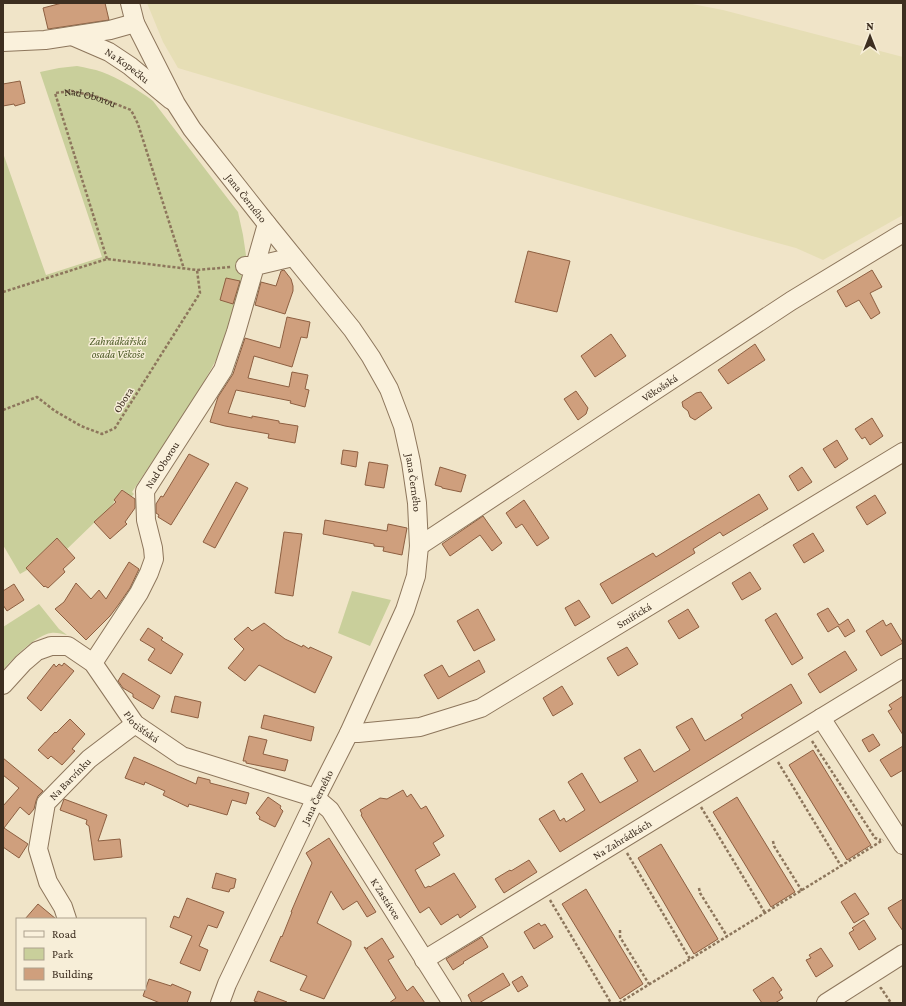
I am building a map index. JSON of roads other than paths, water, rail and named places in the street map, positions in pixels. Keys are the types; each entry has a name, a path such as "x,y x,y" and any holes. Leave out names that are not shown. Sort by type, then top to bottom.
{"street":[{"name":"Jana Černého","path":"130,3 135,23 176,104 192,129 266,224 352,329 372,357 389,389 403,426 411,462 417,503 419,546 416,576 405,610 349,733 316,798 227,984 220,1003"},
{"name":"Na Kopečku","path":"3,42 45,40 110,30 135,23"},
{"name":"Na Kopečku","path":"72,36 109,52 130,66 176,104"},
{"name":"Nad Oborou","path":"92,663 139,593 149,573 154,559 153,548 146,520 145,491 223,370 236,332 250,266 266,224"},
{"name":"Věkošská","path":"419,546 791,301 903,233"},
{"path":"250,266 293,257"},
{"name":"Smiřická","path":"349,733 358,734 420,727 481,708 903,452"},
{"name":"Plotišťská","path":"3,686 23,663 37,652 51,646 68,646 92,663 135,724 182,756 316,798"},
{"name":"Na Zahrádkách","path":"424,960 903,668"},
{"path":"821,718 896,843"},
{"name":"Na Barvínku","path":"67,918 48,882 38,849 46,803 89,759 135,724"},
{"name":"K Zastávce","path":"316,798 330,810 452,1003"},
{"path":"827,1003 903,954"}],"park label":[{"name":"Zahrádkářská osada Věkoše","path":"118,347"}]}
